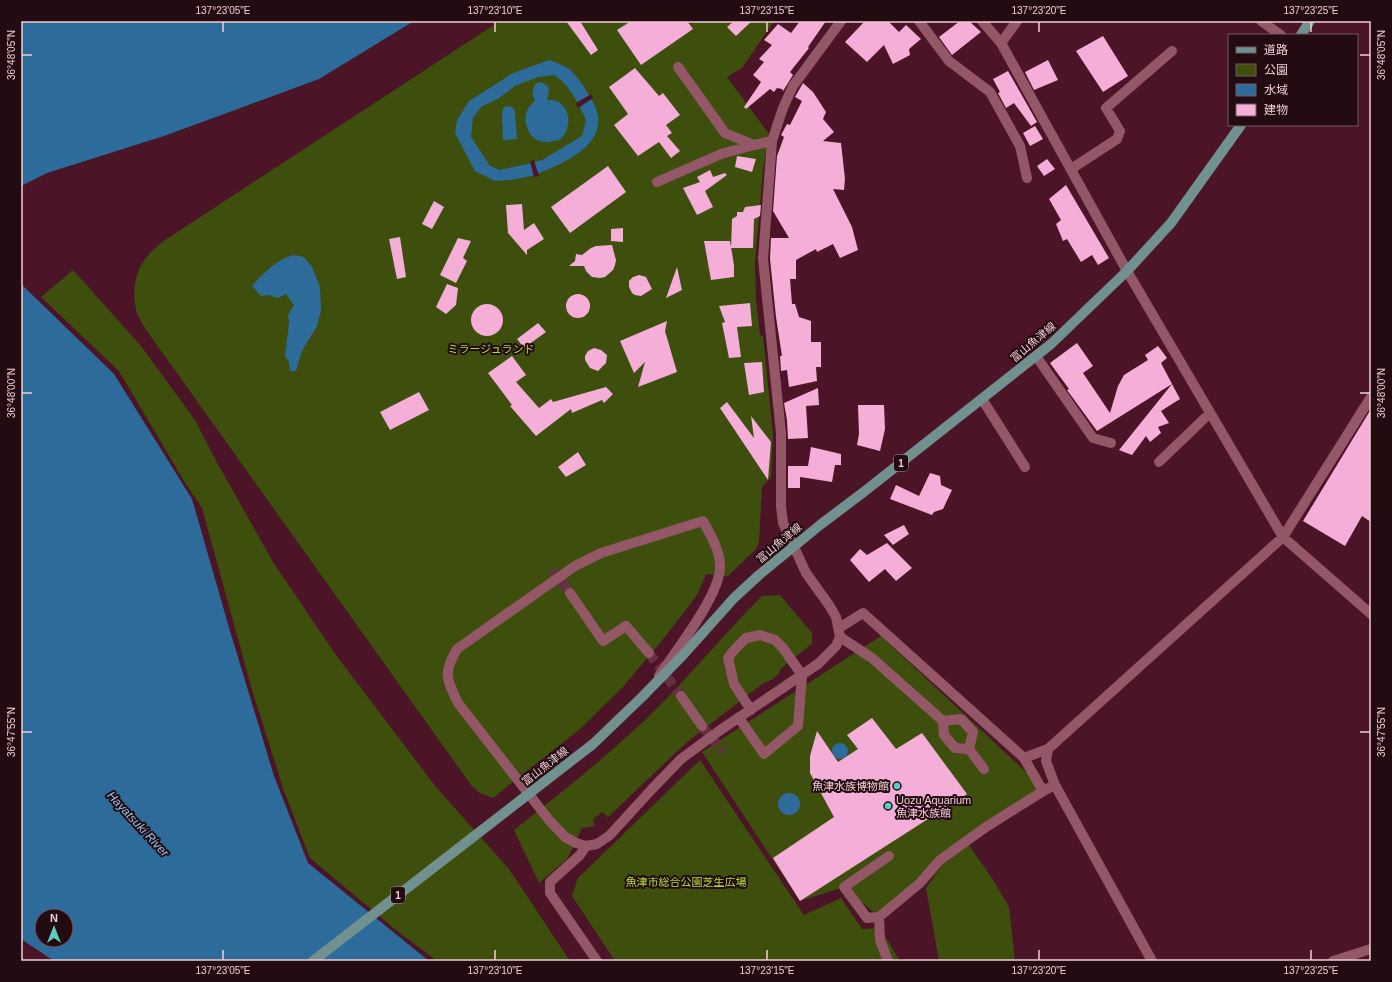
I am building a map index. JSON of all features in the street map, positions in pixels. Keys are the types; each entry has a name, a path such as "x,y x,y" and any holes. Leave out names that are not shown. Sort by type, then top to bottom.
{"main road":[{"path":"1302,34 1310,21"},
{"name":"富山魚津線","path":"313,961 593,744 683,655 734,598 794,546 982,400 1051,344 1127,271 1171,223 1240,126"}],"street":[{"path":"650,689 692,627 714,591 719,578 720,566 718,552 703,521 601,553 575,566 457,648 448,664 447,681 458,703 549,820 565,837 586,846 597,844 610,835 681,759 818,664 836,646 839,633 836,617 806,573 783,523 781,506 781,433 763,259 772,141 783,108 793,86 841,21"},
{"path":"919,21 949,61 990,92 1020,146 1027,178"},
{"path":"982,21 1001,43 1127,271 1283,537 1371,614"},
{"path":"1001,43 1017,21"},
{"path":"1261,21 1280,34"},
{"path":"1071,170 1117,139 1120,131 1106,108 1172,51"},
{"path":"678,67 725,133 754,145"},
{"path":"657,182 721,154 772,141"},
{"path":"1036,356 1093,438 1112,443"},
{"path":"1024,758 1048,749 1283,537 1371,397"},
{"path":"982,400 1025,467"},
{"path":"1159,462 1210,413"},
{"path":"570,593 603,641 626,626 649,653"},
{"path":"839,633 863,613 1024,758 1040,786 1045,790"},
{"path":"839,633 872,658 943,721 944,735 955,748 969,749 984,769"},
{"path":"739,718 764,754 798,726 802,675 784,648 776,640 760,635 746,638 735,648 728,658 734,684 751,710"},
{"path":"681,696 702,726"},
{"path":"943,721 961,719 973,732 969,749"},
{"path":"1048,749 1046,761 1055,785 1152,961"},
{"path":"889,856 844,887 867,918 879,917 920,883 940,860 986,827 1055,785"},
{"path":"586,846 580,855 550,882 550,893 597,961"},
{"path":"879,917 880,940 888,961"},
{"path":"1333,961 1371,949"}],"green space":[{"name":"ミラージュランド","path":"500,21 774,21 742,68 727,77 769,134 763,170 755,264 756,299 760,335 763,336 773,435 771,478 762,488 759,542 756,549 728,576 706,574 698,593 689,606 622,688 580,729 493,798 480,793 471,785 144,327 135,307 134,294 136,280 143,262 153,250 165,240"},
{"path":"73,270 141,346 195,420 273,562 336,655 436,787 509,869 570,961 437,961 396,930 310,858 284,791 252,690 202,508 184,481 119,371 41,297"},
{"path":"780,595 812,633 812,644 780,669 780,672 773,679 762,684 686,743 608,817 602,812 593,819 595,826 582,828 567,859 539,883 514,830 589,770 643,722 673,692 762,596"},
{"path":"881,636 1045,790 967,838 879,917 844,887 800,901 702,752"},
{"name":"魚津市総合公園芝生広場","path":"700,760 804,915 841,898 862,929 880,928 900,961 615,961 572,896 578,878"},
{"path":"968,844 992,878 1009,907 1015,961 939,961 926,888 943,864"}],"water":[{"path":"21,21 414,21 319,79 164,136 47,173 21,186"},
{"path":"549,60 569,69 585,88 595,105 598,122 596,133 590,143 570,159 537,174 533,162 542,160 582,136 586,120 573,95 560,79 554,75 538,77 515,86 499,98 481,107 473,118 471,137 490,166 500,170 532,163 536,175 511,180 495,181 475,171 455,133 457,120 469,101 513,73"},
{"path":"541,82 548,86 549,91 547,100 558,102 567,112 568,122 566,133 559,140 549,142 541,141 530,133 527,127 525,120 526,113 529,106 535,101 533,89 535,84"},
{"path":"504,107 512,107 515,111 517,139 503,140 502,113"},
{"path":"293,255 304,257 312,267 320,287 321,310 317,326 302,351 296,371 290,371 289,362 285,356 289,323 288,315 294,305 286,294 278,298 269,295 261,296 252,286 270,268"},
{"name":"Hayatsuki River","path":"21,284 114,374 192,499 274,776 308,863 429,961 54,961 34,948 74,948 74,908 34,908 34,948 21,939"},
{"path":"837,743 843,743 848,748 846,757 843,759 837,759 832,754 832,748"},
{"path":"789,793 797,796 800,804 797,812 789,815 781,812 778,804 781,796"}],"pier":[{"path":"591,94 593,98 578,108 576,103"},
{"path":"534,160 539,176 534,177 530,161"}],"building":[{"path":"566,21 580,21 598,50 591,55"},
{"path":"631,21 687,21 693,29 641,65 617,30"},
{"path":"734,21 752,21 736,36 727,27"},
{"path":"800,21 826,21 808,47 809,48 790,72 793,75 783,91 782,89 777,88 774,92 770,89 746,109 744,107 761,82 753,75 764,62 759,59 772,45 764,40 778,24 791,33"},
{"path":"865,21 888,21 899,32 906,25 921,39 909,49 910,55 893,64 884,45 867,62 845,42"},
{"path":"960,21 969,21 981,32 952,55 939,37"},
{"path":"1103,36 1128,76 1103,92 1076,51"},
{"path":"1048,60 1058,80 1034,90 1025,72"},
{"path":"635,68 659,96 663,93 680,115 666,125 672,133 667,136 680,151 671,158 659,142 638,156 614,125 628,114 609,87"},
{"path":"1008,71 1037,122 1031,126 1014,103 1006,108 998,93 1000,92 993,79"},
{"path":"803,83 813,92 826,112 823,119 834,132 823,141 841,143 845,179 844,190 833,189 852,227 858,250 840,258 833,244 817,252 816,249 796,260 796,279 790,279 792,304 795,304 799,317 811,321 811,342 821,342 821,367 816,367 817,381 789,387 787,370 781,371 780,356 782,356 770,259 771,238 789,238 773,211 777,156 784,137 781,135 787,124 790,125 802,101 795,97"},
{"path":"1035,126 1043,139 1030,146 1023,133"},
{"path":"737,156 756,159 752,172 735,167"},
{"path":"1047,159 1055,169 1044,176 1037,166"},
{"path":"608,166 626,192 570,233 551,207"},
{"path":"710,170 713,177 725,173 727,175 705,191 713,207 697,215 683,188 700,182 697,177"},
{"path":"1066,185 1109,258 1098,265 1092,255 1081,262 1067,239 1063,241 1056,224 1061,220 1049,199"},
{"path":"434,201 444,207 432,229 422,224"},
{"path":"522,204 524,230 534,223 544,239 527,250 527,255 508,233 506,205"},
{"path":"761,205 760,216 754,219 753,248 731,248 732,219 737,216 737,212 743,212 745,207"},
{"path":"623,228 623,242 611,241 611,229"},
{"path":"400,237 406,277 397,279 389,239"},
{"path":"458,238 471,241 463,258 467,261 456,283 440,275"},
{"path":"704,241 730,241 734,265 734,277 711,280"},
{"path":"612,245 616,260 615,265 613,270 605,277 592,277 586,271 584,266 569,266 575,261 576,254 582,255 596,246"},
{"path":"677,267 682,290 666,298"},
{"path":"639,275 646,277 652,289 641,296 632,293 629,287 629,281 633,277"},
{"path":"447,284 458,288 456,305 446,314 436,307"},
{"path":"578,294 587,297 590,306 587,315 578,318 569,315 566,306 569,297"},
{"path":"750,303 752,326 737,327 741,357 729,358 722,323 725,322 719,306"},
{"path":"484,304 490,304 500,311 503,320 502,326 496,333 490,336 484,336 474,329 471,323 471,317 478,307"},
{"path":"667,321 665,331 677,372 638,387 645,362 634,373 620,341"},
{"path":"538,323 546,332 524,348 517,339"},
{"path":"1077,343 1093,366 1083,373 1110,413 1118,386 1124,375 1148,360 1145,355 1158,346 1167,358 1161,363 1172,384 1097,431 1067,390 1069,389 1050,363"},
{"path":"594,348 601,350 607,355 606,363 598,371 590,368 585,360 585,356 588,351"},
{"path":"512,356 526,375 516,382 539,408 551,399 553,402 606,387 613,394 604,403 602,400 572,413 571,409 536,436 510,406 512,405 488,373"},
{"path":"762,362 764,392 749,395 744,363"},
{"path":"1172,384 1180,399 1161,411 1169,423 1158,427 1161,433 1150,442 1146,436 1132,455 1119,450"},
{"path":"818,388 819,405 806,406 808,438 788,439 784,403"},
{"path":"419,392 429,410 390,430 380,412"},
{"path":"727,402 754,438 751,416 771,442 768,480 720,408"},
{"path":"858,405 884,405 885,429 880,451 857,445 859,434"},
{"path":"1371,409 1371,522 1362,516 1345,546 1303,521"},
{"path":"811,447 841,454 841,465 835,465 832,482 800,477 800,488 788,488 788,466 808,466"},
{"path":"578,452 586,465 566,477 558,467"},
{"path":"930,473 940,476 941,485 952,490 943,509 934,512 932,515 890,499 896,485 919,496"},
{"path":"904,525 909,534 893,545 884,535"},
{"path":"887,543 912,568 896,581 885,569 869,582 850,560 860,549 867,555"},
{"name":"Uozu Aquarium 魚津水族館","path":"872,718 896,749 922,733 967,794 800,901 773,858 834,817 810,773 810,756 817,731 838,762 858,749 847,735"}],"tunnel":[{"path":"552,570 570,593"},
{"path":"649,653 681,696"},
{"path":"702,726 723,752"}],"place":[{"name":"魚津水族博物館","path":"897,786"},
{"name":"Uozu Aquarium 魚津水族館","path":"888,806"}]}
